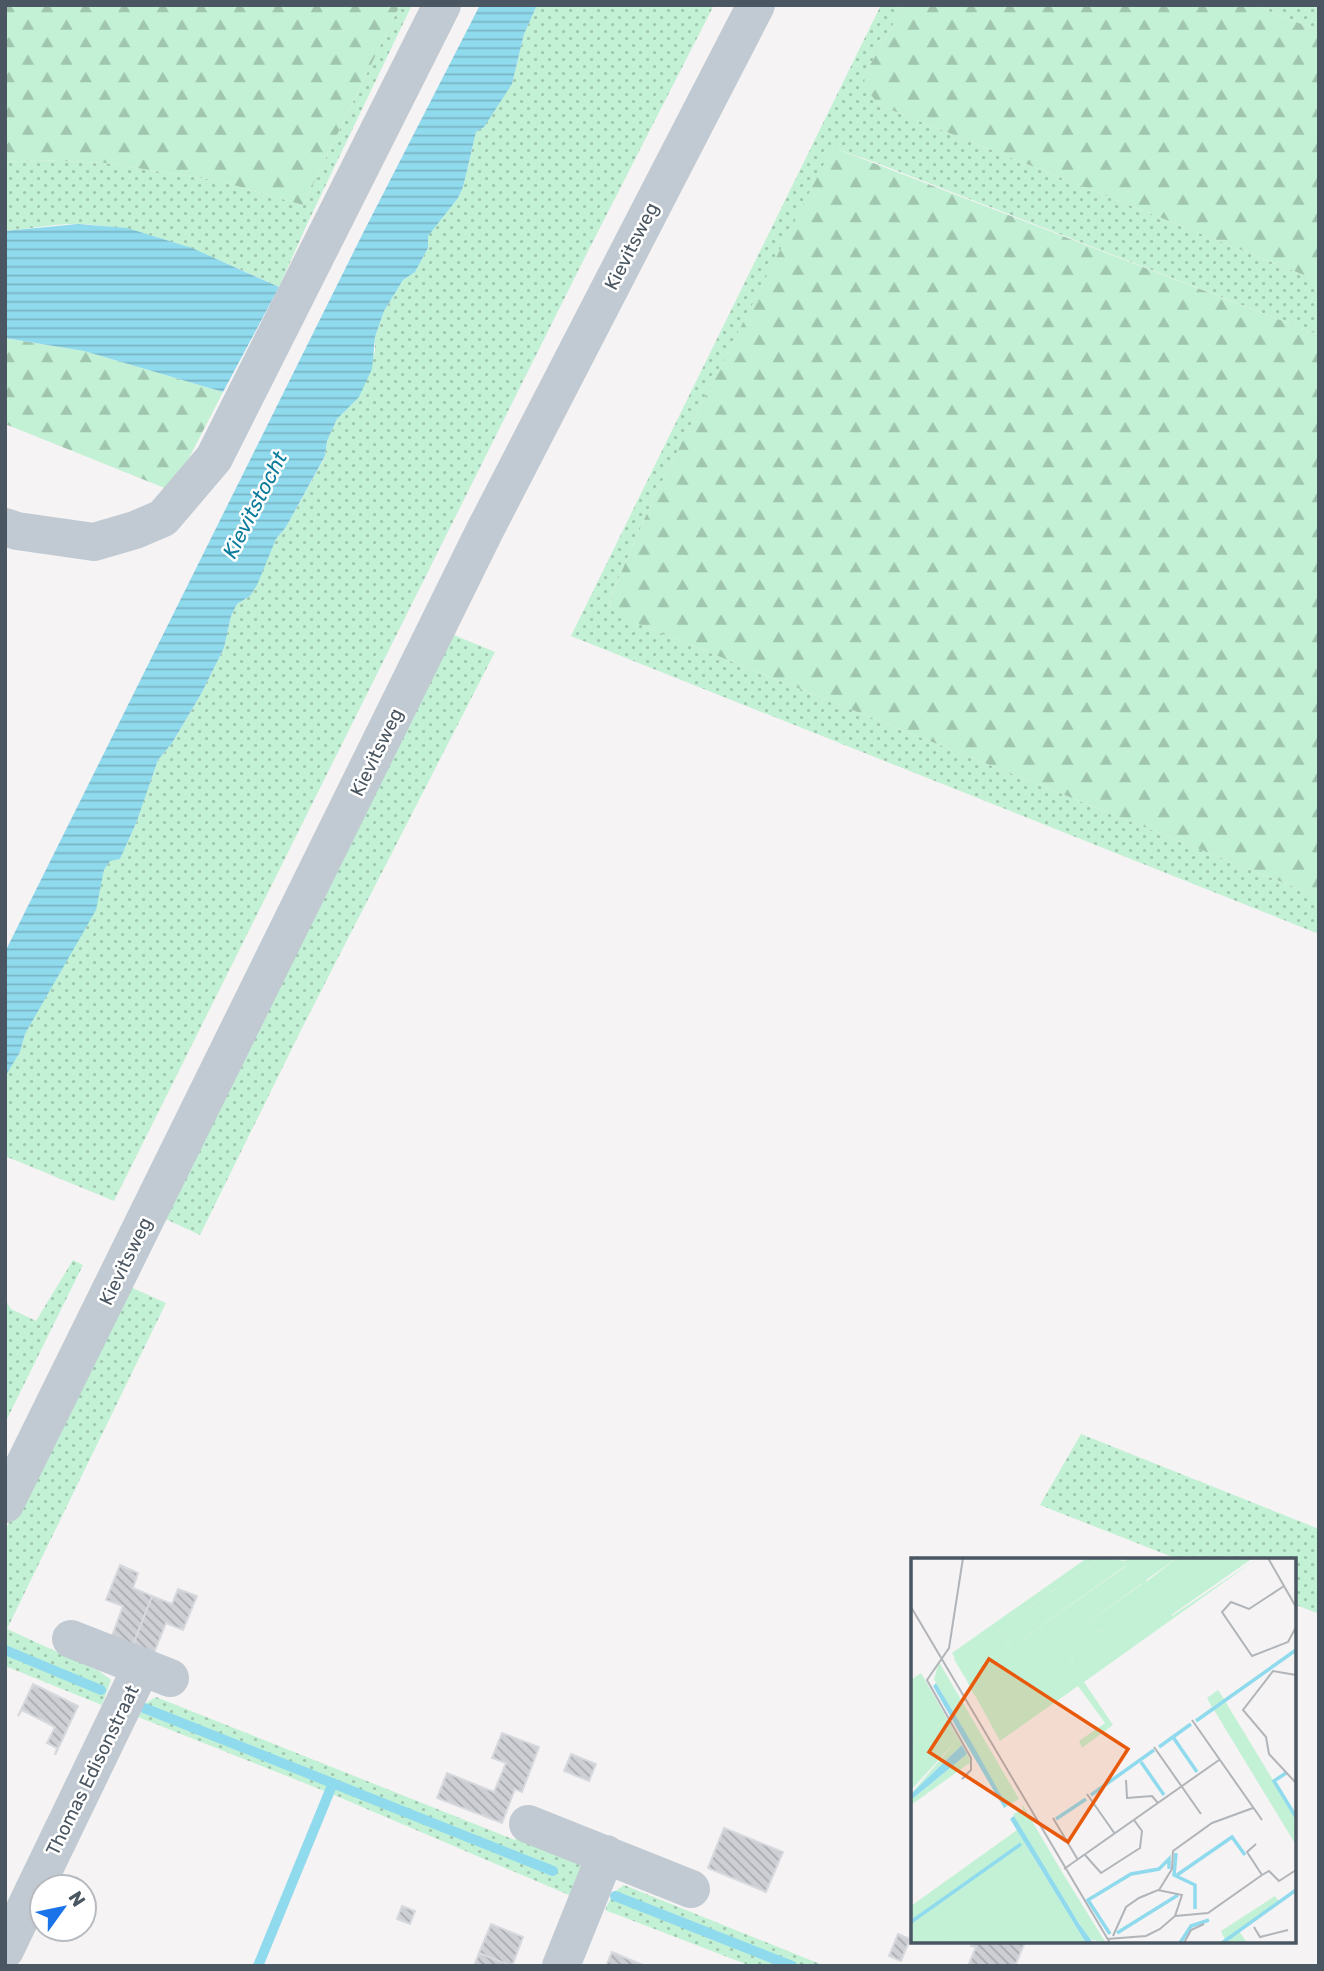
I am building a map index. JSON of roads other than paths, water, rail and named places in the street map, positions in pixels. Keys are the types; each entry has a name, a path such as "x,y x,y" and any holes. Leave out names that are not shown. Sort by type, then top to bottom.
{"street":[{"path":"5,527 94,542 135,530 163,518 214,458 442,5"},
{"name":"Kievitsweg","path":"5,1504 484,532 756,5"},
{"name":"Thomas Edisonstraat","path":"5,1950 156,1672 71,1639"},
{"path":"528,1824 691,1889"},
{"path":"561,1966 606,1854"}],"water":[{"name":"Kievitstocht","path":"480,5 537,5 524,34 512,84 484,127 476,132 458,198 428,236 428,248 415,272 403,280 384,311 375,337 372,369 359,397 337,419 327,441 325,456 286,527 276,539 257,585 250,596 237,604 231,616 224,648 201,694 172,743 158,760 137,821 120,859 110,861 104,870 96,910 25,1034 20,1052 5,1077 5,952 362,235"},
{"path":"78,224 127,228 192,248 279,287 223,392 84,351 5,338 5,231"}],"waterway":[{"path":"5,1650 101,1690"},
{"path":"144,1708 553,1871"},
{"path":"258,1966 333,1783"},
{"path":"615,1896 792,1966"}]}
